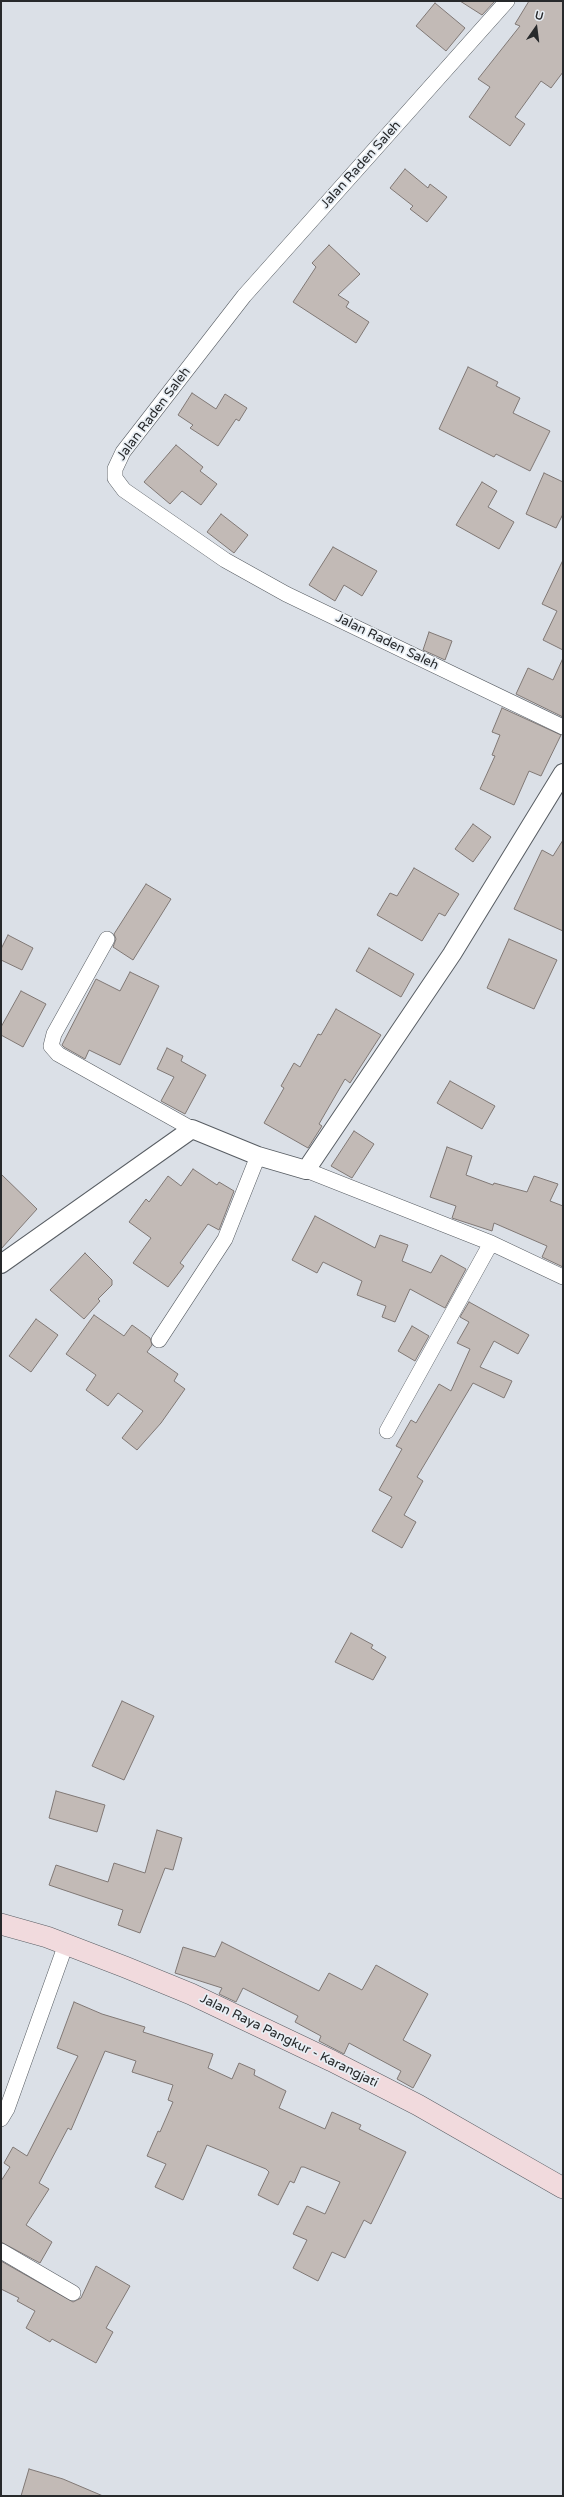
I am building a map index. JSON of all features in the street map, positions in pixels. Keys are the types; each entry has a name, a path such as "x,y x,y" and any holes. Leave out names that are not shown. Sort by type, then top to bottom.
{"main road":[{"name":"Jalan Raya Pangkur - Karangjati","path":"1,1924 66,1944 192,1994 332,2060 418,2105 563,2188"}],"street":[{"name":"Jalan Raden Saleh","path":"507,1 244,296 123,452 115,470 115,478 124,490 225,560 286,594 563,727"},
{"path":"306,1170 452,954 563,773"},
{"path":"107,939 54,1034 51,1046 58,1054 192,1129 258,1156 306,1170 491,1244 563,1277"},
{"path":"1,1264 192,1129"},
{"path":"159,1340 225,1239 258,1156"},
{"path":"387,1431 491,1244"},
{"path":"1,2119 7,2109 66,1944"},
{"path":"1,2251 73,2293"}],"building":[{"path":"460,1 495,1 482,15"},
{"path":"529,1 563,1 563,72 551,88 541,81 515,117 525,124 510,146 469,117 490,87 478,79 520,26 515,24"},
{"path":"435,3 465,28 446,51 416,26"},
{"path":"405,169 428,188 430,184 447,197 427,222 410,209 413,206 390,188"},
{"path":"329,245 360,274 338,295 349,302 346,307 369,322 356,343 293,302 316,267 312,263"},
{"path":"468,367 498,382 496,386 520,398 513,413 550,431 530,471 496,454 494,457 439,429"},
{"path":"192,393 216,409 225,394 247,408 239,421 236,419 218,446 190,428 193,425 178,415"},
{"path":"176,445 203,467 200,471 217,484 201,505 182,491 170,504 144,482"},
{"path":"544,473 563,482 563,514 556,528 526,514"},
{"path":"482,482 497,491 488,507 514,522 499,549 456,525"},
{"path":"221,514 248,535 234,553 207,532"},
{"path":"333,547 377,571 362,596 344,585 335,601 309,585"},
{"path":"563,560 563,650 543,640 557,611 542,604"},
{"path":"429,632 452,641 445,660 423,650"},
{"path":"563,658 563,717 516,694 528,668 553,680"},
{"path":"502,708 561,735 541,776 529,771 514,805 480,789 495,756 492,755 500,735 492,732"},
{"path":"473,824 491,837 473,862 455,849"},
{"path":"563,840 563,931 514,909 542,850 553,856"},
{"path":"414,868 459,894 445,916 439,913 422,941 377,915 390,893 397,896"},
{"path":"146,884 171,899 133,960 113,947 116,939 114,934"},
{"path":"8,935 33,948 22,970 1,960 1,949"},
{"path":"509,939 557,960 534,1009 487,988"},
{"path":"369,948 414,974 401,997 356,971"},
{"path":"130,972 159,986 120,1065 89,1050 85,1059 64,1047 62,1045 96,979 120,991"},
{"path":"21,991 46,1004 23,1047 1,1035 1,1027"},
{"path":"336,1009 381,1035 350,1083 345,1079 319,1124 322,1126 308,1148 264,1123 284,1088 281,1086 294,1063 300,1067 318,1034 321,1035"},
{"path":"167,1048 183,1056 181,1061 206,1075 185,1114 161,1101 174,1077 157,1069"},
{"path":"450,1081 495,1106 482,1129 437,1103"},
{"path":"354,1131 374,1144 352,1178 331,1166"},
{"path":"447,1147 472,1156 466,1175 493,1185 494,1183 527,1192 534,1176 558,1184 550,1201 563,1206 563,1267 542,1257 547,1246 494,1223 492,1231 452,1218 456,1206 430,1197"},
{"path":"193,1169 217,1185 219,1182 234,1191 219,1230 208,1224 180,1263 184,1266 168,1287 133,1263 151,1238 129,1222 146,1199 149,1202 168,1176 181,1186"},
{"path":"1,1174 37,1209 1,1249"},
{"path":"315,1216 375,1248 380,1235 408,1245 402,1261 431,1273 441,1255 466,1269 445,1308 410,1289 395,1322 382,1317 386,1306 357,1295 362,1281 323,1262 317,1273 292,1260"},
{"path":"85,1253 112,1280 112,1285 98,1299 100,1301 84,1319 50,1290"},
{"path":"469,1302 529,1335 518,1354 494,1341 480,1367 512,1381 504,1398 473,1383 417,1477 423,1481 404,1515 416,1522 402,1548 372,1531 392,1497 379,1490 402,1449 396,1446 411,1420 416,1423 439,1384 451,1391 470,1349 457,1343 469,1322 460,1317"},
{"path":"94,1315 124,1336 132,1325 150,1338 152,1345 147,1352 178,1374 174,1381 185,1389 161,1423 137,1450 122,1438 143,1411 118,1393 108,1406 86,1390 96,1375 66,1354"},
{"path":"36,1319 58,1335 31,1372 9,1356"},
{"path":"412,1326 429,1336 415,1361 398,1351"},
{"path":"351,1633 373,1645 371,1648 386,1657 373,1680 335,1662"},
{"path":"122,1701 154,1716 124,1780 92,1766"},
{"path":"56,1791 105,1805 97,1832 49,1818"},
{"path":"157,1830 182,1838 173,1870 165,1868 140,1933 118,1925 123,1910 49,1885 56,1865 108,1882 114,1863 145,1873"},
{"path":"222,1942 319,1991 329,1973 362,1990 376,1965 428,1994 403,2040 431,2055 413,2088 397,2079 401,2071 349,2043 344,2054 319,2041 321,2036 295,2022 298,2016 243,1988 236,2002 219,1994 222,1988 175,1973 183,1947 215,1957"},
{"path":"74,2002 102,2014 145,2027 143,2032 213,2054 208,2068 232,2079 239,2063 255,2070 254,2075 286,2091 279,2108 325,2129 332,2112 361,2125 359,2129 406,2152 371,2224 364,2220 345,2258 332,2252 318,2281 293,2268 307,2240 293,2234 307,2206 325,2214 340,2182 304,2167 301,2167 294,2183 290,2181 278,2205 258,2195 269,2172 266,2169 207,2145 183,2200 155,2187 166,2164 147,2156 158,2131 160,2132 173,2102 168,2100 173,2085 132,2072 136,2061 105,2051 71,2130 68,2128 39,2183 49,2189 26,2225 52,2242 40,2263 1,2242 1,2181 10,2167 4,2163 13,2147 27,2156 78,2056 57,2048"},
{"path":"1,2261 73,2302 81,2298 96,2266 130,2286 106,2328 113,2332 96,2363 52,2339 50,2342 26,2328 35,2311 17,2301 19,2298 1,2289"},
{"path":"29,2469 63,2479 103,2496 21,2496"}]}
